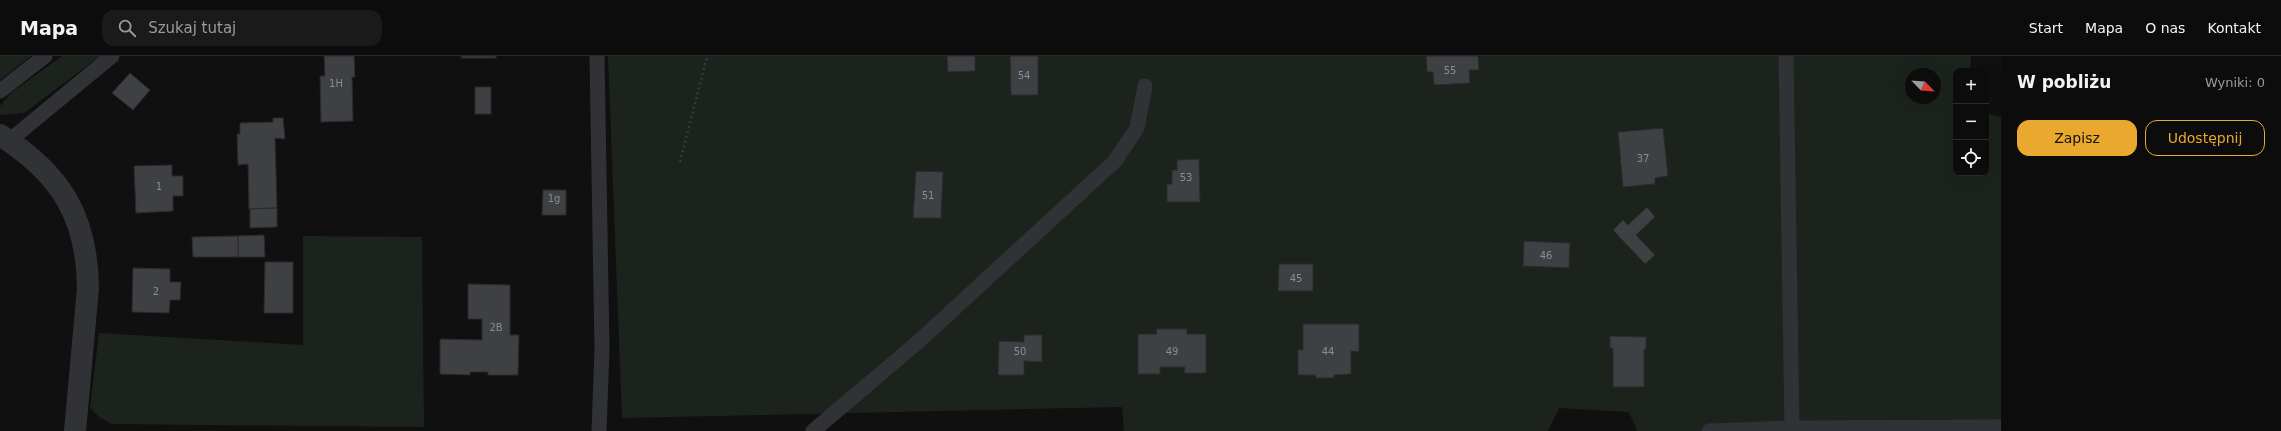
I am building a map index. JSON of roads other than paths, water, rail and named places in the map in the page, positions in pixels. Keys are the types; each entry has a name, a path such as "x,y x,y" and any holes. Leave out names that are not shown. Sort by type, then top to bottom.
{"street":[{"path":"4,138 45,171 60,188 70,203 82,235 88,267 88,288 85,341 75,431"}],"lane":[{"path":"0,91 45,56"},
{"path":"4,138 112,56"},
{"path":"597,56 602,349 599,431"},
{"path":"1786,56 1792,428"},
{"path":"813,431 918,342 1115,161 1137,128 1145,86"},
{"path":"1709,431 1792,428 2001,427"}]}
